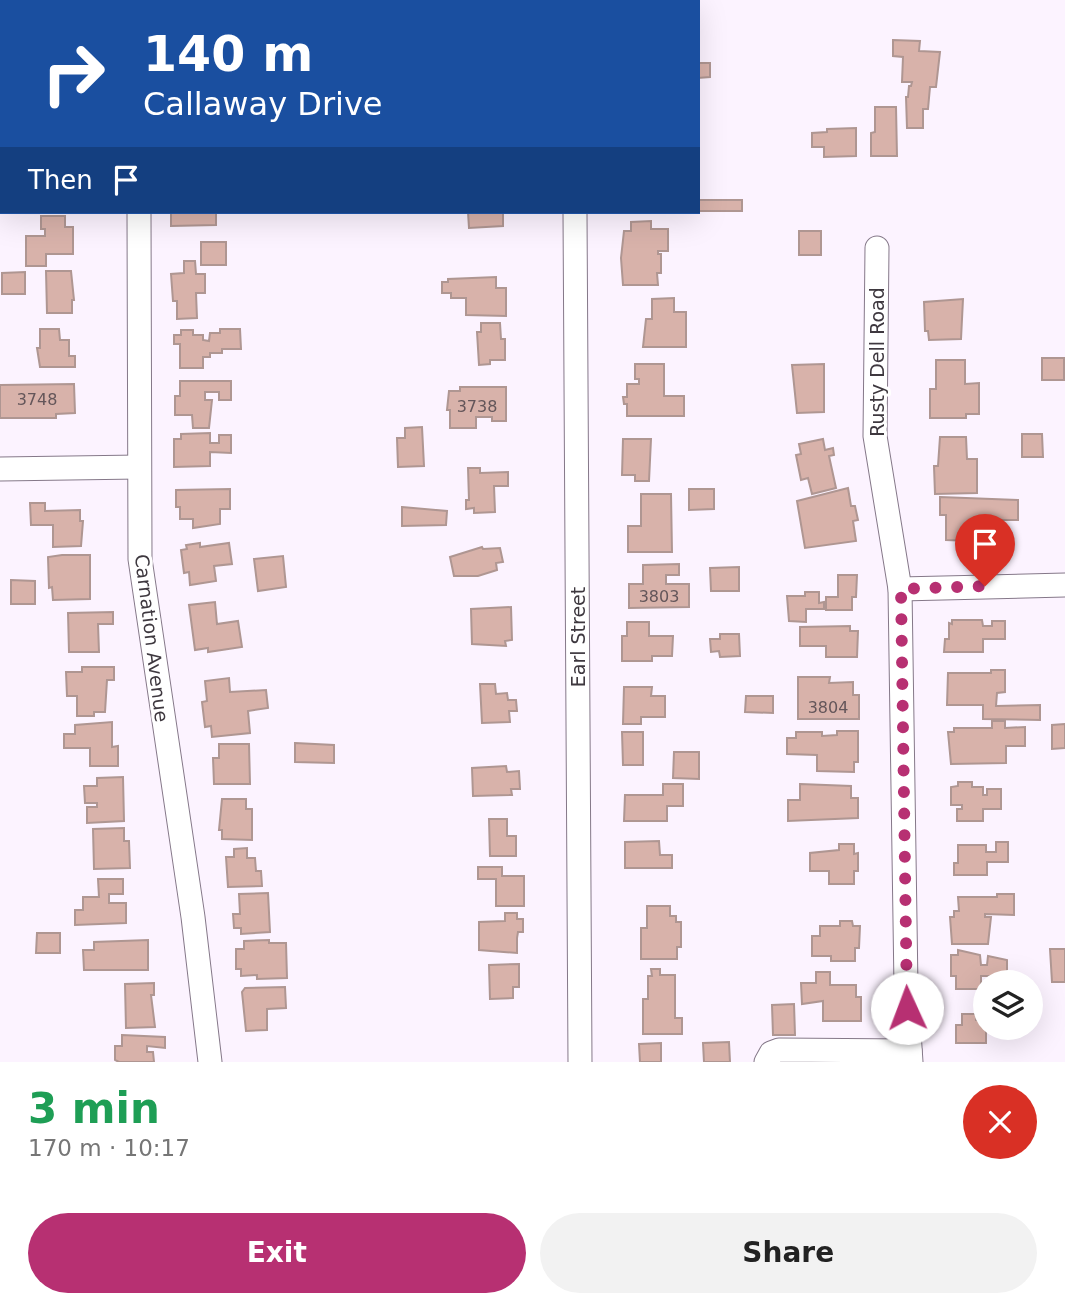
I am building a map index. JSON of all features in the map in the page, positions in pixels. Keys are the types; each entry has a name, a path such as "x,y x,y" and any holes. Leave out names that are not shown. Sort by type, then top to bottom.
{"street":[{"name":"Carnation Avenue","path":"139,214 140,559 193,917 210,1062"},
{"name":"Earl Street","path":"575,214 580,1062"},
{"name":"Rusty Dell Road","path":"877,247 875,436 901,589 906,973 910,1056"},
{"path":"0,469 139,467"},
{"path":"901,589 1065,585"},
{"path":"766,1062 771,1054 779,1050 910,1056"}],"building":[{"path":"893,40 920,41 919,51 940,52 936,87 930,87 928,109 923,109 923,128 907,128 906,97 912,82 902,82 903,57 893,56"},
{"path":"700,63 710,63 710,77 700,78"},
{"path":"875,107 896,107 897,156 871,156"},
{"path":"856,128 856,156 824,157 824,147 812,147 812,133 827,132 827,129"},
{"path":"700,200 742,200 742,211 700,211"},
{"path":"171,214 216,214 216,225 171,226"},
{"path":"468,214 503,214 503,226 469,228"},
{"path":"41,216 65,216 65,227 73,227 73,254 46,254 46,266 26,266 26,236 45,236 45,229 41,229"},
{"path":"651,221 651,229 668,229 668,251 658,251 658,254 661,254 661,273 657,273 658,285 623,285 621,258 624,231 631,231 631,222"},
{"path":"799,231 821,231 821,255 799,255"},
{"path":"201,242 226,242 226,265 201,265"},
{"path":"184,261 195,261 196,274 205,274 205,293 196,293 197,318 177,319 177,301 173,301 171,274 184,273"},
{"path":"46,271 71,271 74,300 72,313 47,313"},
{"path":"25,272 25,294 2,294 2,273"},
{"path":"496,277 496,288 506,288 506,316 466,315 466,298 451,298 451,293 442,293 442,282 448,282 448,279"},
{"path":"674,298 674,312 686,312 686,347 643,347 646,319 652,319 652,299"},
{"path":"963,299 961,339 929,340 928,331 925,331 924,302"},
{"path":"481,323 500,323 501,339 505,339 505,360 490,360 490,364 479,365 477,332 481,332"},
{"path":"40,329 59,329 60,340 69,340 69,356 75,356 75,367 40,367 37,348 40,348"},
{"path":"220,329 240,329 241,349 222,349 222,353 210,353 210,357 203,357 203,368 180,368 180,344 174,344 174,335 181,335 181,330 193,330 193,335 203,335 203,340 209,341 210,333 220,333"},
{"path":"1042,358 1064,358 1064,380 1042,380"},
{"path":"936,360 965,360 965,384 979,383 979,414 966,414 966,418 930,418 930,389 936,389"},
{"path":"635,364 664,364 664,396 684,396 684,416 627,416 627,404 624,404 623,397 627,397 627,384 639,384 639,379 635,379"},
{"path":"824,364 824,412 797,413 792,365"},
{"path":"180,381 231,381 231,400 219,400 219,392 205,392 205,400 212,400 209,428 193,428 192,415 175,415 175,396 180,396"},
{"path":"74,384 75,413 56,414 56,418 0,418 0,385"},
{"path":"460,387 506,387 506,421 492,421 492,417 476,417 476,428 450,428 450,410 447,410 449,391 460,391"},
{"path":"422,427 424,466 398,467 397,438 405,438 405,428"},
{"path":"210,433 210,443 219,443 219,435 231,435 231,453 210,452 210,466 174,467 174,439 181,439 181,434"},
{"path":"1022,434 1042,434 1043,457 1022,457"},
{"path":"940,437 966,437 967,459 977,459 977,493 935,494 934,466 938,466"},
{"path":"623,439 651,439 649,481 635,481 635,475 622,475"},
{"path":"823,439 825,450 833,448 834,455 829,456 836,488 812,494 808,478 801,480 796,455 801,454 799,444"},
{"path":"468,468 480,468 480,473 508,472 508,486 494,486 495,512 474,513 474,508 466,509 466,500 469,500"},
{"path":"848,488 851,506 855,506 858,520 853,521 856,541 805,548 797,501"},
{"path":"230,489 230,509 220,509 220,524 193,528 193,519 180,519 180,507 176,507 176,490"},
{"path":"689,489 714,489 714,509 689,510"},
{"path":"641,494 671,494 672,552 628,552 628,526 641,526"},
{"path":"940,497 1018,500 1018,520 1000,520 1000,533 972,533 972,541 946,540 946,515 940,515"},
{"path":"30,503 45,503 45,511 80,510 80,521 83,521 81,546 53,547 53,525 31,525"},
{"path":"402,507 447,511 446,525 402,526"},
{"path":"200,543 200,547 229,543 232,564 214,566 216,581 190,585 189,572 184,573 181,550 187,549 186,545"},
{"path":"482,547 500,548 503,562 496,563 497,570 478,576 454,576 450,557"},
{"path":"90,555 90,599 53,600 52,587 49,588 48,557"},
{"path":"283,556 286,587 258,591 254,559"},
{"path":"679,564 679,575 666,575 666,584 689,584 689,607 629,608 629,584 643,584 643,565"},
{"path":"739,567 739,591 711,591 710,568"},
{"path":"838,575 857,575 856,597 852,597 852,610 826,610 826,597 838,597"},
{"path":"11,580 35,581 35,604 11,604"},
{"path":"805,592 819,592 819,603 824,602 824,609 806,609 806,622 789,621 787,596 805,596"},
{"path":"215,602 217,624 238,621 242,647 208,652 208,648 195,650 189,605"},
{"path":"511,607 512,640 505,641 506,646 472,644 471,609"},
{"path":"113,612 113,624 98,624 99,652 69,652 68,613"},
{"path":"952,620 982,620 983,626 992,626 992,621 1005,621 1005,639 983,639 983,652 944,652 945,639 949,639 949,623 952,624"},
{"path":"627,622 649,622 649,636 673,636 672,656 652,656 652,661 622,661 622,636 627,636"},
{"path":"850,626 850,631 858,631 857,657 826,657 826,646 800,646 800,627"},
{"path":"720,634 739,634 740,656 720,657 719,651 711,652 710,639 720,639"},
{"path":"82,667 114,667 114,680 107,680 105,712 94,712 94,716 77,716 77,696 67,696 66,672 82,672"},
{"path":"991,670 1005,670 1005,692 997,693 996,706 1040,705 1040,720 983,719 983,705 947,705 948,673 991,673"},
{"path":"798,677 830,677 829,683 853,682 853,695 859,695 859,719 798,719"},
{"path":"229,678 230,692 266,690 268,708 248,711 250,733 212,737 211,726 205,727 202,702 207,701 205,681"},
{"path":"480,684 495,684 496,694 507,693 508,700 516,700 517,711 509,711 510,722 482,723"},
{"path":"624,687 652,687 651,696 665,696 665,717 641,717 641,724 623,724"},
{"path":"746,696 773,696 773,713 745,712"},
{"path":"992,721 1005,721 1005,728 1025,727 1025,746 1006,746 1006,763 951,764 948,732 954,732 954,728 992,728"},
{"path":"112,722 112,747 118,746 118,766 90,766 90,748 64,748 64,734 75,734 75,725"},
{"path":"1065,724 1065,748 1052,749 1052,725"},
{"path":"837,731 858,731 858,762 854,762 854,772 817,771 817,755 787,754 787,738 796,738 796,732 822,732 822,736 837,735"},
{"path":"622,732 643,732 643,765 623,765"},
{"path":"295,743 334,745 334,763 295,762"},
{"path":"219,744 249,744 250,784 214,784 213,758 219,758"},
{"path":"674,752 699,752 699,779 673,778"},
{"path":"506,766 507,772 519,771 520,789 511,789 512,795 473,796 472,768"},
{"path":"123,777 124,821 87,823 87,807 97,807 97,803 85,803 84,786 97,786 97,778"},
{"path":"958,782 972,782 972,787 983,787 983,795 987,795 987,789 1001,789 1001,809 983,809 983,821 957,821 957,809 962,809 962,805 951,805 951,787 958,786"},
{"path":"663,784 683,784 683,806 667,806 667,821 624,821 625,795 663,795"},
{"path":"800,784 851,786 851,798 858,798 858,818 788,821 788,800 800,800"},
{"path":"222,799 246,799 246,809 252,809 252,840 222,839 222,830 219,830"},
{"path":"489,819 507,819 507,836 516,836 516,856 490,856"},
{"path":"124,828 124,841 129,841 130,868 94,869 93,829"},
{"path":"659,841 660,855 672,855 672,868 625,868 625,842"},
{"path":"996,842 1008,842 1008,862 987,862 987,875 954,875 954,863 958,863 958,845 986,845 986,852 996,852"},
{"path":"839,844 854,844 854,854 858,853 858,871 854,871 854,884 829,884 829,871 810,871 810,853 839,850"},
{"path":"247,848 247,858 255,858 256,871 261,871 262,886 228,887 226,857 234,857 234,849"},
{"path":"478,867 502,867 502,876 524,876 524,906 496,906 496,879 478,879"},
{"path":"98,879 123,879 123,894 109,894 109,903 126,903 126,923 75,925 75,910 83,910 83,897 99,897"},
{"path":"268,893 270,932 241,934 241,928 234,928 233,914 240,914 239,894"},
{"path":"997,894 1014,894 1014,915 985,914 985,917 991,917 988,944 952,944 950,917 954,917 954,911 959,911 958,897 997,897"},
{"path":"647,906 670,906 670,916 676,916 676,922 681,922 681,947 677,947 677,959 641,959 641,928 647,928"},
{"path":"505,913 517,913 517,919 523,919 523,932 518,932 517,953 479,950 479,922 505,921"},
{"path":"840,921 852,921 853,926 860,926 859,948 855,948 855,961 831,961 831,956 812,956 812,936 820,936 820,926 840,926"},
{"path":"37,933 60,933 60,953 36,953"},
{"path":"148,940 148,970 84,970 83,950 94,950 94,942"},
{"path":"269,940 269,943 286,943 287,978 257,979 257,975 241,976 241,969 236,969 236,949 244,949 244,941"},
{"path":"1050,949 1065,949 1065,982 1052,982"},
{"path":"958,950 980,955 981,965 987,965 988,956 1007,960 1007,970 973,970 973,989 956,989 956,976 951,976 951,955 958,955"},
{"path":"519,964 519,987 513,987 513,998 490,999 489,965"},
{"path":"651,969 660,969 660,975 675,975 675,1018 682,1018 682,1034 643,1034 643,999 648,999 648,976 652,976"},
{"path":"816,972 830,972 830,985 856,985 856,997 861,997 861,1021 823,1021 823,1001 802,1004 801,983 816,983"},
{"path":"154,983 154,995 151,995 155,1027 126,1028 125,984"},
{"path":"285,987 286,1008 267,1009 267,1030 246,1031 242,992 245,988"},
{"path":"794,1004 795,1035 773,1035 772,1005"},
{"path":"962,1014 973,1014 973,1040 986,1040 986,1043 956,1043 956,1025 962,1025"},
{"path":"122,1035 165,1037 165,1048 147,1046 147,1052 153,1052 154,1062 119,1062 115,1060 115,1046 122,1046"},
{"path":"729,1042 730,1062 704,1062 703,1043"},
{"path":"661,1043 661,1062 640,1062 639,1044"}],"route":[{"path":"907,1008 901,589 985,586"}]}
